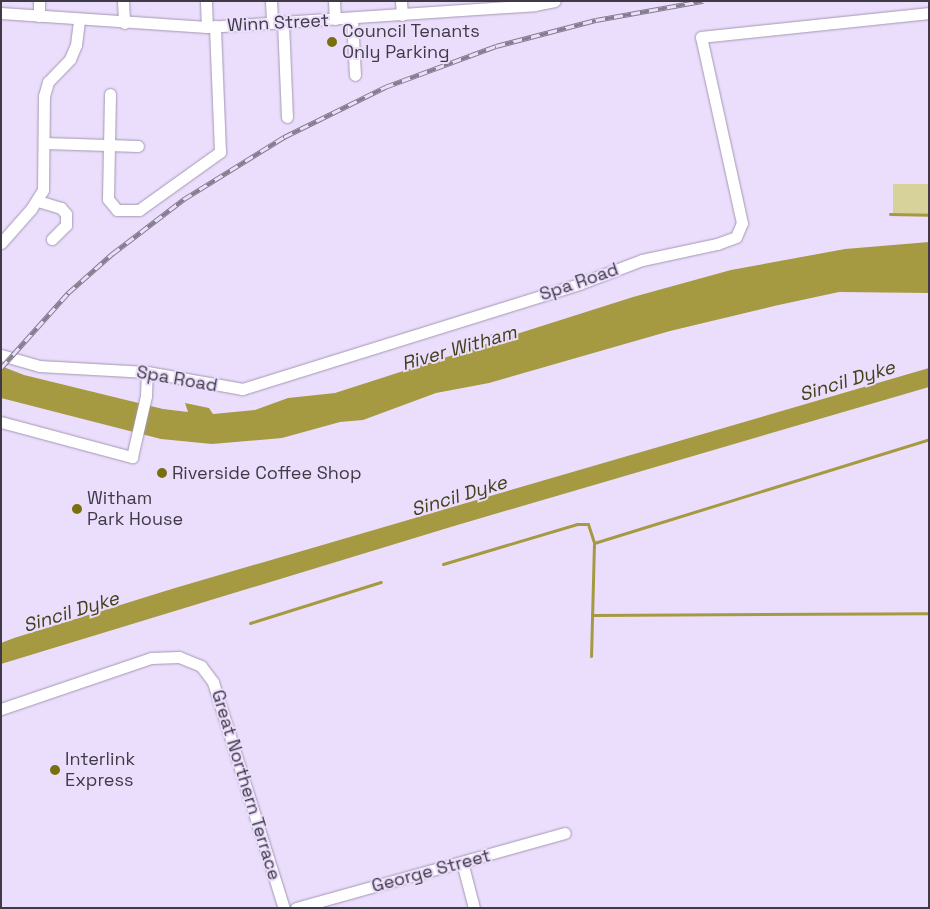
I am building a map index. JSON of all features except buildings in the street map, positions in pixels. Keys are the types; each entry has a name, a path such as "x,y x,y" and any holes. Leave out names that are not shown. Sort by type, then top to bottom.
{"street":[{"path":"38,1 39,16"},
{"path":"123,1 124,23"},
{"path":"110,94 108,199 117,210 139,210 220,152 211,26 206,1"},
{"path":"271,1 278,22 287,117"},
{"path":"334,1 334,19"},
{"path":"401,1 402,15"},
{"name":"Winn Street","path":"1,13 124,23 211,26 402,15 472,5 554,1"},
{"name":"Spa Road","path":"1,355 39,366 147,372 242,389 579,284 642,260 736,237 741,217 701,37 929,13"},
{"path":"352,18 355,75"},
{"path":"1,243 38,201 43,190 44,96 48,82 70,59 76,45 79,19"},
{"path":"45,143 138,146"},
{"path":"38,201 61,208 66,214 66,225 52,238"},
{"path":"1,422 132,458 146,396 147,372"},
{"name":"Great Northern Terrace","path":"1,709 151,658 179,657 201,666 213,682 284,908"},
{"name":"George Street","path":"296,908 565,833"},
{"path":"462,862 474,908"}],"shaded area":[{"path":"893,184 929,184 929,215 893,215"},
{"path":"929,242 929,293 839,292 774,306 670,331 489,383 436,393 363,420 340,422 282,438 212,444 161,439 1,398 1,366 24,375 163,409 188,412 185,403 209,408 213,414 255,410 288,398 335,393 450,356 489,343 491,334 507,337 633,297 731,270 845,249"},
{"path":"929,368 929,387 454,526 1,664 1,643 14,638 175,588"}],"waterway":[{"path":"890,214 929,215"},
{"path":"594,543 929,439"},
{"path":"443,564 577,524 588,524 594,543 591,656"},
{"path":"250,623 381,582"},
{"path":"592,615 929,613"}],"railway":[{"path":"1,368 68,293 112,254 184,199 284,137 385,87 496,46 596,20 703,1"}],"place":[{"name":"Council Tenants Only Parking","path":"332,42"},
{"name":"Riverside Coffee Shop","path":"162,473"},
{"name":"Witham Park House","path":"77,509"},
{"name":"Interlink Express","path":"55,770"}],"water label":[{"name":"River Witham","path":"459,348"},
{"name":"Sincil Dyke","path":"847,381"},
{"name":"Sincil Dyke","path":"459,496"},
{"name":"Sincil Dyke","path":"71,612"}]}
